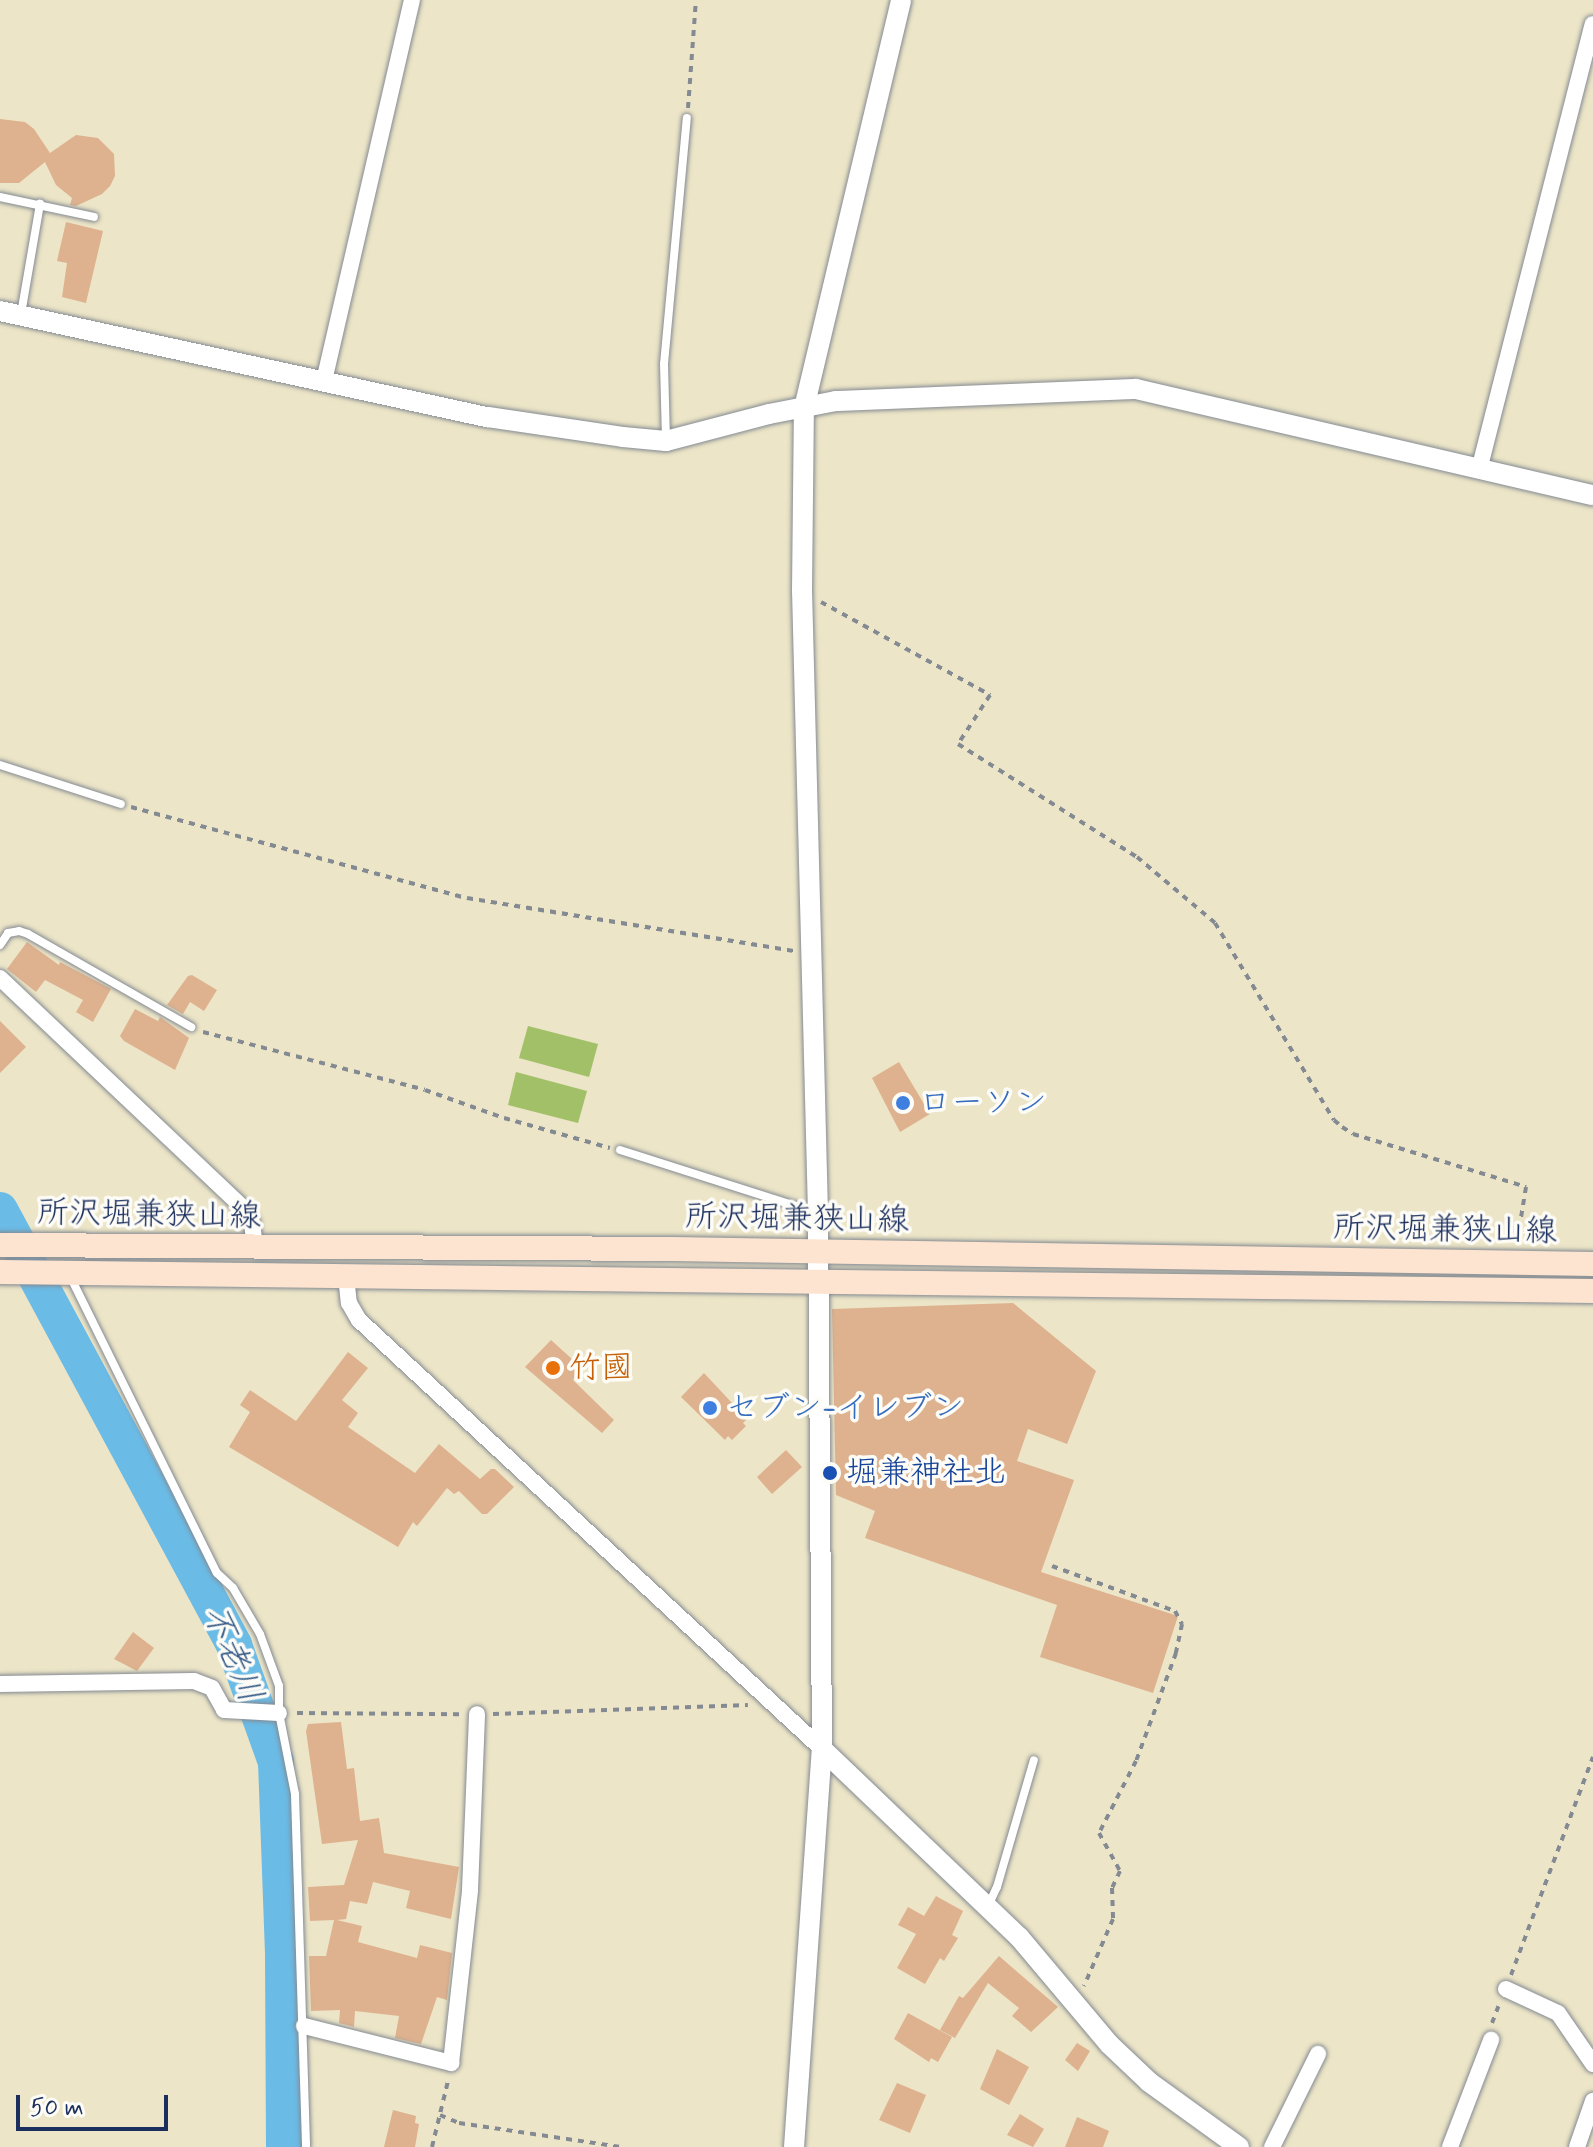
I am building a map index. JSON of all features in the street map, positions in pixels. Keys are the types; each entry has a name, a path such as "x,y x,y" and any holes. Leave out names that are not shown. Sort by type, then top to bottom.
{"main road":[{"name":"所沢堀兼狭山線","path":"0,1245 817,1252 1593,1264"},
{"name":"所沢堀兼狭山線","path":"4,1272 1593,1291"}],"street":[{"path":"324,381 412,0"},
{"path":"794,2147 822,1749 816,1283 818,1213 802,591 804,408 901,0"},
{"path":"1479,470 1593,24"},
{"path":"0,311 488,417 666,441 836,401 1136,389 1593,495"},
{"path":"0,978 242,1207 252,1223 255,1249"},
{"path":"346,1276 349,1303 359,1320 988,1906 1076,2002 1109,2044 1149,2082 1239,2147"},
{"path":"0,1684 194,1681 212,1688 224,1710 279,1713"},
{"path":"304,2026 451,2063 470,1890 477,1714"},
{"path":"1506,1989 1558,2013 1593,2064"},
{"path":"1450,2147 1491,2040"},
{"path":"1272,2147 1318,2054"},
{"path":"1577,2147 1593,2101"}],"lane":[{"path":"666,441 664,364 687,118"},
{"path":"0,197 94,217"},
{"path":"21,315 40,204"},
{"path":"0,765 121,804"},
{"path":"0,945 8,933 19,931 28,934 191,1027"},
{"path":"620,1150 818,1213"},
{"path":"66,1272 217,1573 233,1588 260,1634 279,1686 279,1713 295,1794 306,2147"},
{"path":"988,1906 997,1887 1034,1760"}],"path":[{"path":"687,118 696,0"},
{"path":"802,591 990,695 958,744 1137,857 1215,923 1334,1120 1342,1127 1353,1134 1526,1187 1514,1263"},
{"path":"121,804 467,898 809,954"},
{"path":"191,1027 243,1044 425,1090 504,1118 620,1150"},
{"path":"1052,1566 1175,1611 1182,1624 1176,1653 1136,1761 1099,1833 1120,1871 1112,1888 1113,1919 1076,2002"},
{"path":"279,1713 477,1714 773,1704"},
{"path":"1491,2040 1488,2032 1593,1757"},
{"path":"432,2147 451,2063"},
{"path":"440,2115 459,2123 622,2147"}],"green space":[{"path":"528,1026 598,1044 589,1077 519,1058"},
{"path":"516,1072 587,1091 578,1123 508,1105"}],"building":[{"path":"0,119 25,122 34,129 50,153 76,135 98,138 114,154 115,176 110,186 102,194 76,206 70,205 72,198 56,185 45,162 19,183 0,183"},
{"path":"66,222 103,231 86,303 62,297 67,263 57,261"},
{"path":"27,942 59,965 60,962 111,989 93,1022 76,1012 83,1000 45,980 36,992 7,969"},
{"path":"192,975 217,990 204,1011 190,1002 183,1014 167,1005 188,976"},
{"path":"135,1009 158,1021 160,1017 189,1038 175,1070 120,1036"},
{"path":"0,1021 26,1047 0,1073"},
{"name":"ローソン","path":"899,1062 930,1114 900,1132 872,1078"},
{"path":"1013,1303 1096,1371 1067,1444 1028,1429 1017,1461 1074,1480 1041,1572 1178,1616 1153,1693 1040,1657 1057,1605 865,1538 875,1511 836,1495 832,1309"},
{"path":"551,1340 583,1369 573,1380 614,1420 602,1433 525,1367"},
{"path":"348,1352 368,1368 342,1400 358,1413 348,1427 415,1473 439,1444 480,1479 495,1469 514,1487 487,1514 482,1514 459,1491 454,1494 447,1488 417,1526 413,1522 398,1547 229,1447 250,1412 240,1405 250,1390 296,1421"},
{"path":"704,1373 747,1419 743,1423 746,1426 732,1440 728,1436 725,1440 681,1397"},
{"path":"786,1450 802,1467 772,1494 757,1477"},
{"path":"133,1632 154,1648 137,1671 114,1659"},
{"path":"341,1722 347,1769 354,1768 360,1821 379,1818 384,1853 459,1867 451,1919 406,1908 410,1891 373,1882 367,1904 350,1901 346,1919 337,1920 362,1926 358,1942 417,1958 420,1945 452,1953 447,2000 437,1997 421,2044 395,2038 399,2016 355,2011 354,2027 339,2023 340,2010 311,2011 309,1956 326,1956 334,1920 310,1921 308,1887 344,1885 358,1840 322,1844 306,1731 308,1724"},
{"path":"936,1896 963,1911 952,1935 958,1938 944,1961 940,1958 925,1984 897,1968 916,1934 898,1925 908,1907 924,1916"},
{"path":"999,1956 1058,2007 1031,2032 1012,2016 1019,2008 988,1983 955,2038 940,2030 959,1996 963,1998"},
{"path":"908,2013 952,2037 938,2062 931,2058 929,2062 894,2039"},
{"path":"1077,2043 1090,2051 1078,2071 1065,2060"},
{"path":"997,2049 1029,2067 1009,2105 980,2089"},
{"path":"897,2083 926,2095 910,2133 879,2120"},
{"path":"393,2110 416,2116 415,2123 419,2124 415,2147 384,2147"},
{"path":"1020,2114 1044,2129 1033,2147 1007,2135"},
{"path":"1077,2117 1109,2131 1103,2147 1065,2147"}],"waterway":[{"name":"不老川","path":"0,1210 234,1645 276,1762 283,1953 284,2147"}],"place":[{"name":"ローソン","path":"903,1103"},
{"name":"竹國","path":"553,1368"},
{"name":"セブン-イレブン","path":"710,1408"},
{"name":"堀兼神社北","path":"830,1473"}]}
